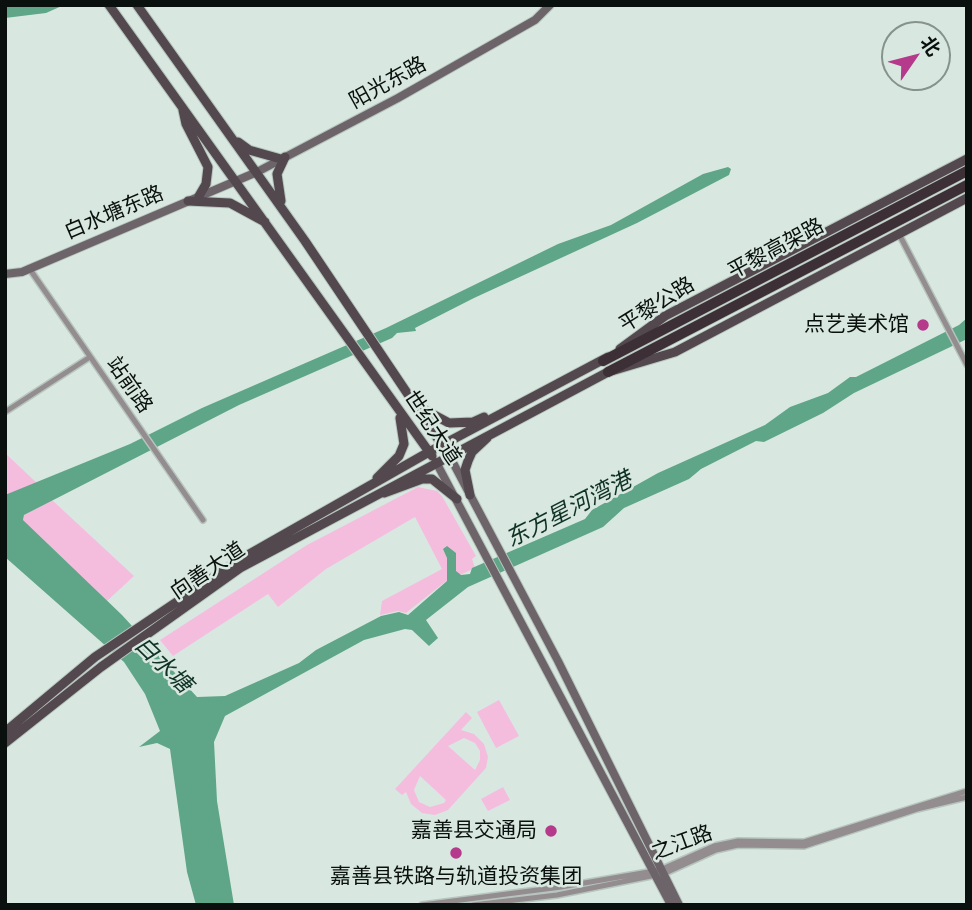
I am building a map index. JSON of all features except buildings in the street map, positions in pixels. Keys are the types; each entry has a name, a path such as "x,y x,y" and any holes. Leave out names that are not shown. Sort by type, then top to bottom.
{"highway":[{"name":"平黎高架路","path":"603,361 967,172"},
{"name":"平黎高架路","path":"608,372 967,185"}],"main road":[{"name":"世纪大道","path":"109,5 436,462 678,905"},
{"name":"世纪大道","path":"137,5 257,172 449,455 513,574 659,873 671,905"},
{"name":"阳光东路","path":"236,180 257,172 513,33 535,20 551,5"},
{"path":"182,105 186,124 208,167 206,184 199,196"},
{"path":"231,136 249,150 283,158 277,174 277,192 304,241"},
{"name":"平黎公路","path":"443,445 603,361 665,316 967,159"},
{"name":"白水塘东路","path":"5,274 29,268 236,180"},
{"name":"平黎公路","path":"449,455 608,372 674,352 967,198"},
{"path":"188,201 230,203 267,223"},
{"path":"408,394 426,412 449,423 473,422 499,410 515,407"},
{"path":"372,484 399,456 404,443 404,429 395,404"},
{"path":"470,495 465,470 468,461 472,452 492,433"},
{"name":"向善大道","path":"5,732 95,657 239,560 443,445"},
{"name":"向善大道","path":"5,743 101,667 240,568 449,455"},
{"path":"375,495 397,491 422,479 432,479 457,499"}],"street":[{"path":"899,234 967,365"},
{"name":"站前路","path":"29,268 203,520"},
{"path":"5,412 90,357"},
{"name":"之江路","path":"422,905 448,904 453,898 659,873 714,846 738,841 804,842 967,791"},
{"name":"之江路","path":"473,905 557,895 659,873 716,850 738,845 804,846 917,809 967,797"}],"shaded area":[{"path":"5,453 38,484 5,495"},
{"path":"418,487 437,491 442,496 476,556 472,559 475,568 445,582 406,613 398,611 380,615 382,601 442,569 415,517 326,569 278,607 268,594 173,656 160,640 307,545"},
{"path":"52,500 134,576 107,601 23,520 24,515"},
{"path":"499,700 519,736 496,748 477,712"},
{"path":"466,712 472,718 461,730 474,734 484,744 488,757 486,768 448,810 435,815 422,813 411,804 406,792 402,795 395,789","holes":["464,738 475,743 480,751 480,760 475,770 448,746","420,776 446,800 444,803 430,807 419,802 414,790"]},
{"path":"503,787 510,800 488,811 481,799"}],"water":[{"path":"5,5 64,5 46,13 5,18"},
{"name":"白水塘","path":"728,167 731,169 729,175 637,223 474,298 415,328 416,331 397,333 392,338 239,405 24,515 23,520 122,615 197,697 225,696 299,663 316,650 381,616 399,612 408,615 447,581 447,558 443,549 447,546 456,553 456,571 461,575 470,574 472,568 585,519 592,510 658,473 765,425 790,407 828,393 850,377 856,377 959,325 967,318 967,339 854,393 823,413 764,442 756,441 701,469 689,479 624,508 603,527 468,587 426,620 438,638 429,646 412,630 405,629 364,640 225,716 214,742 217,801 234,905 196,905 187,872 170,749 157,743 139,747 160,731 145,694 124,662 5,557 5,495 130,444 202,408 386,328 558,244 611,225 703,174"}],"place":[{"name":"点艺美术馆","path":"923,325"},
{"name":"嘉善县交通局","path":"551,831"},
{"name":"嘉善县铁路与轨道投资集团","path":"456,853"}],"water label":[{"name":"东方星河湾港","path":"569,510"}]}
